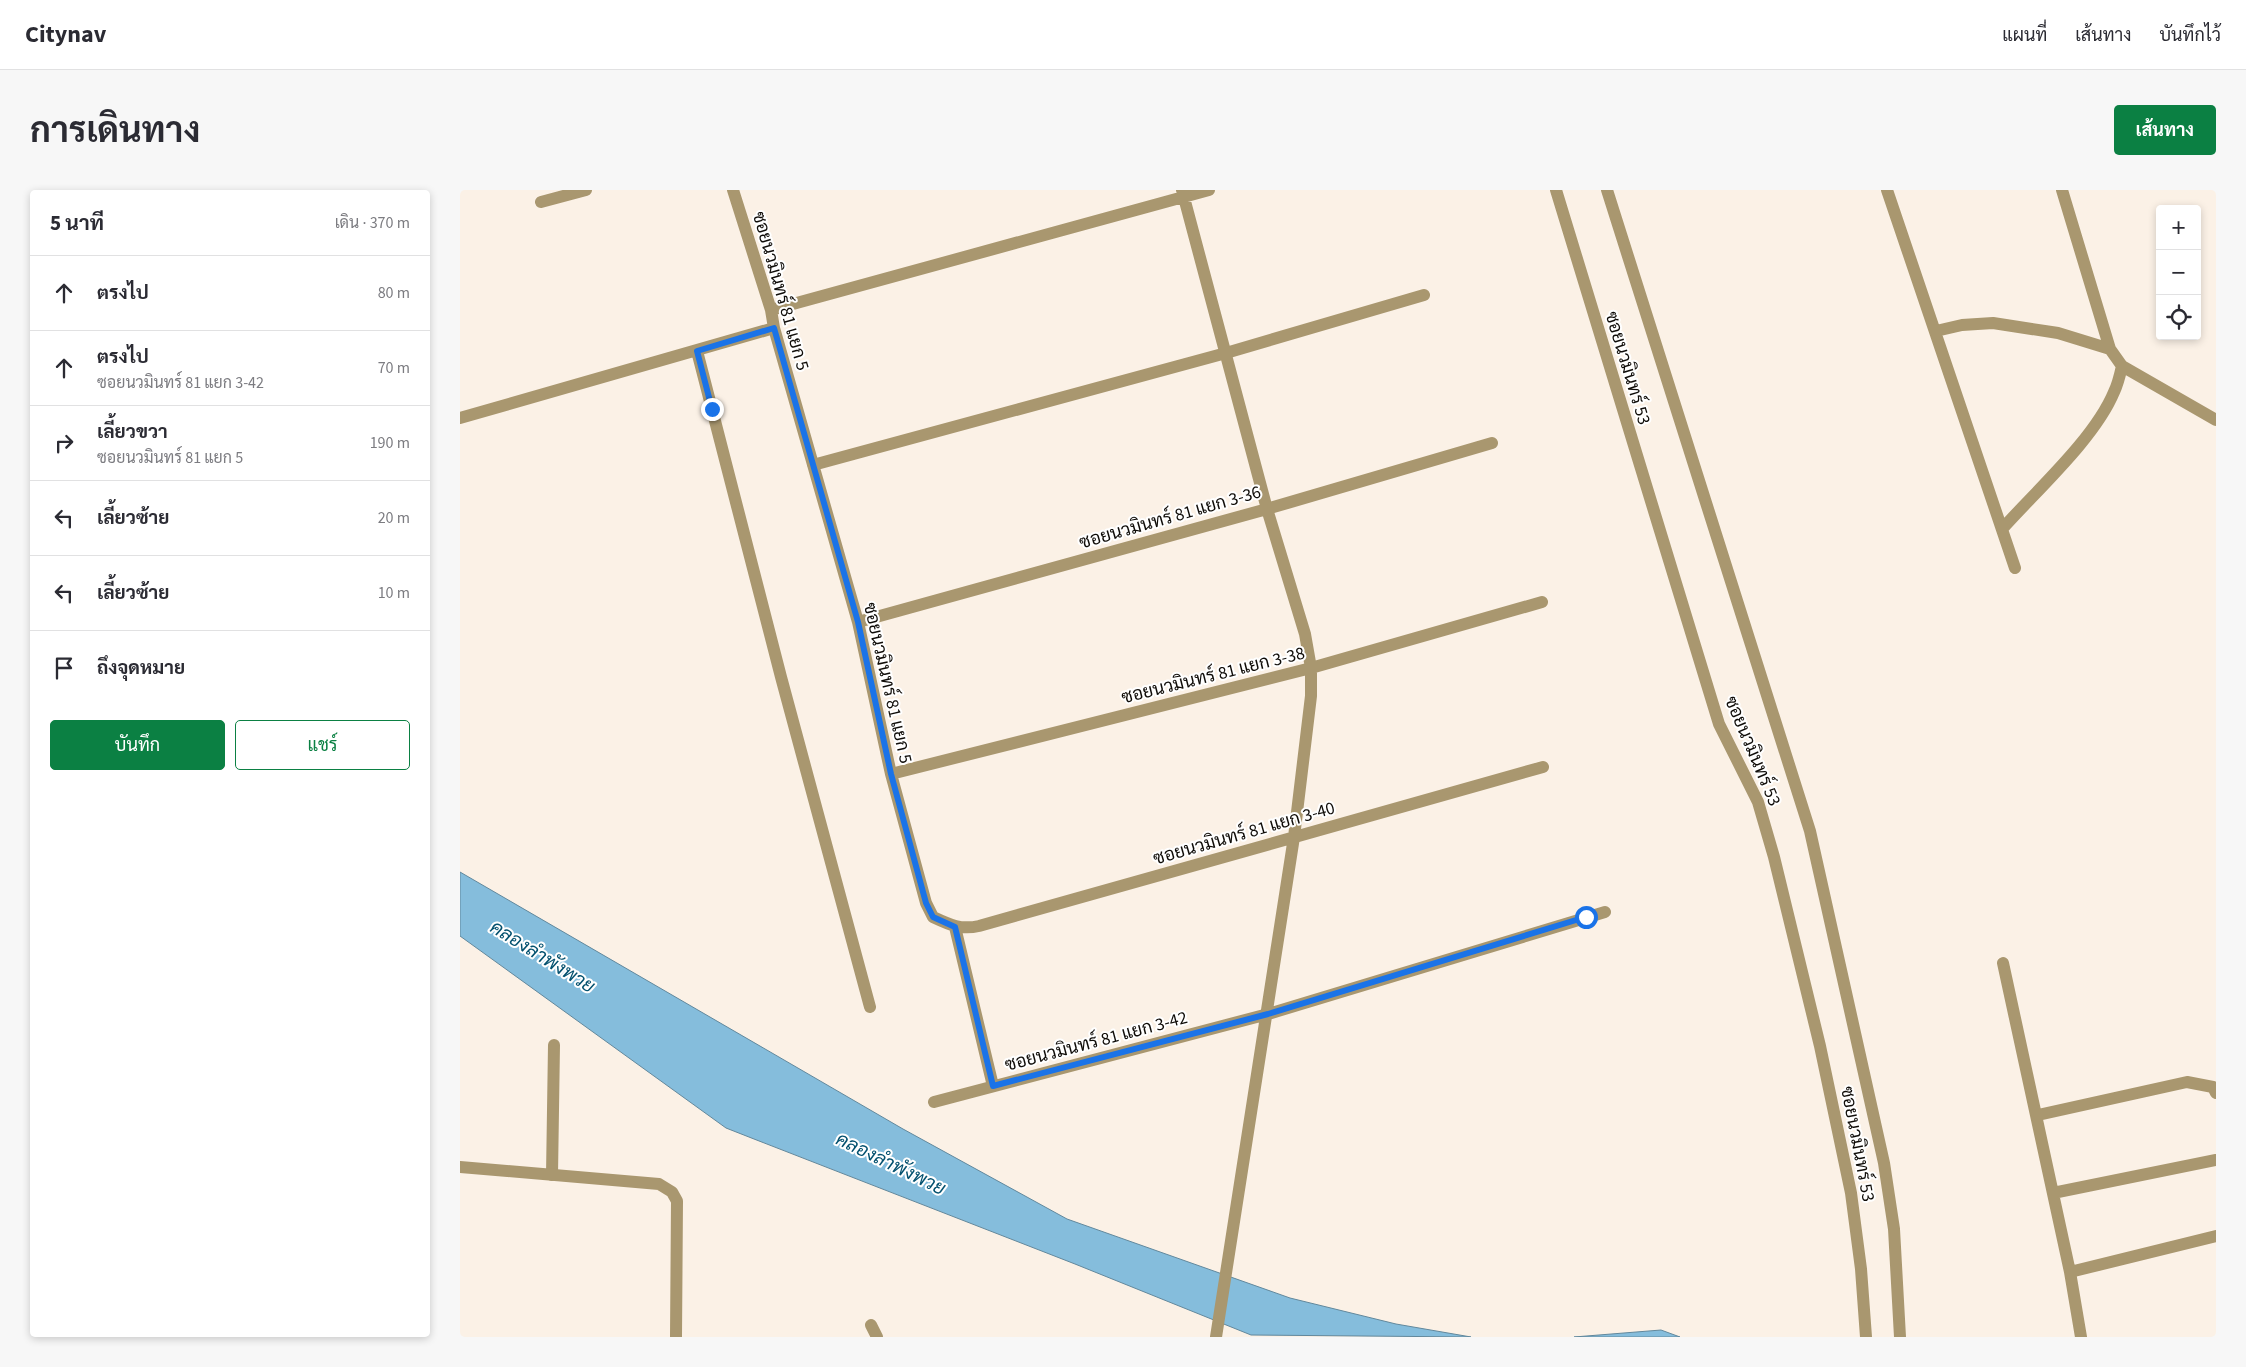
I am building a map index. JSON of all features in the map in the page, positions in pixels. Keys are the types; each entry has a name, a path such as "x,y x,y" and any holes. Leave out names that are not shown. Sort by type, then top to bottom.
{"street":[{"path":"541,202 586,190"},
{"name":"ซอยนวมินทร์ 81 แยก 5","path":"733,190 771,310 774,328 858,622 891,774 926,903 933,917 955,927"},
{"path":"771,310 1184,194 1209,190"},
{"name":"ซอยนวมินทร์ 53","path":"1556,190 1719,724 1758,802 1774,857 1820,1046 1851,1193 1861,1269 1866,1337"},
{"path":"1606,190 1810,831 1884,1163 1894,1229 1900,1337"},
{"path":"1887,190 1936,330 2015,568"},
{"path":"2062,190 2110,350 2122,366 2216,420"},
{"path":"1184,194 1267,509 1305,634 1311,668 1311,696 1294,837 1268,1014 1216,1337"},
{"path":"813,464 1226,353 1424,295"},
{"path":"1936,330 1962,325 2002,324 2058,333 2110,350"},
{"path":"460,418 774,328"},
{"path":"697,351 781,677 870,1007"},
{"path":"2003,528 2086,435 2114,392 2122,366"},
{"name":"ซอยนวมินทร์ 81 แยก 3-36","path":"858,622 1267,509 1492,443"},
{"name":"ซอยนวมินทร์ 81 แยก 3-38","path":"891,774 1311,668 1542,602"},
{"name":"ซอยนวมินทร์ 81 แยก 3-40","path":"955,927 966,929 979,926 1543,767"},
{"name":"ซอยนวมินทร์ 81 แยก 3-42","path":"934,1102 1268,1014 1605,912"},
{"path":"955,927 993,1086"},
{"path":"2003,963 2038,1115 2070,1272 2081,1337"},
{"path":"552,1175 554,1045"},
{"path":"2038,1115 2187,1082 2213,1087 2216,1093"},
{"path":"2053,1193 2216,1160"},
{"path":"460,1167 659,1184 672,1192 677,1202 676,1337"},
{"path":"2070,1272 2216,1236"},
{"path":"871,1325 877,1337"}],"water":[{"name":"คลองลำพังพวย","path":"460,872 903,1129 1067,1219 1290,1298 1396,1324 1471,1337 1251,1335 726,1128 460,936"},
{"path":"1661,1330 1680,1337 1574,1337"}],"route":[{"path":"712,409 697,351 774,328 858,622 891,774 926,903 933,917 955,927 993,1086 1268,1014 1586,917"}]}
